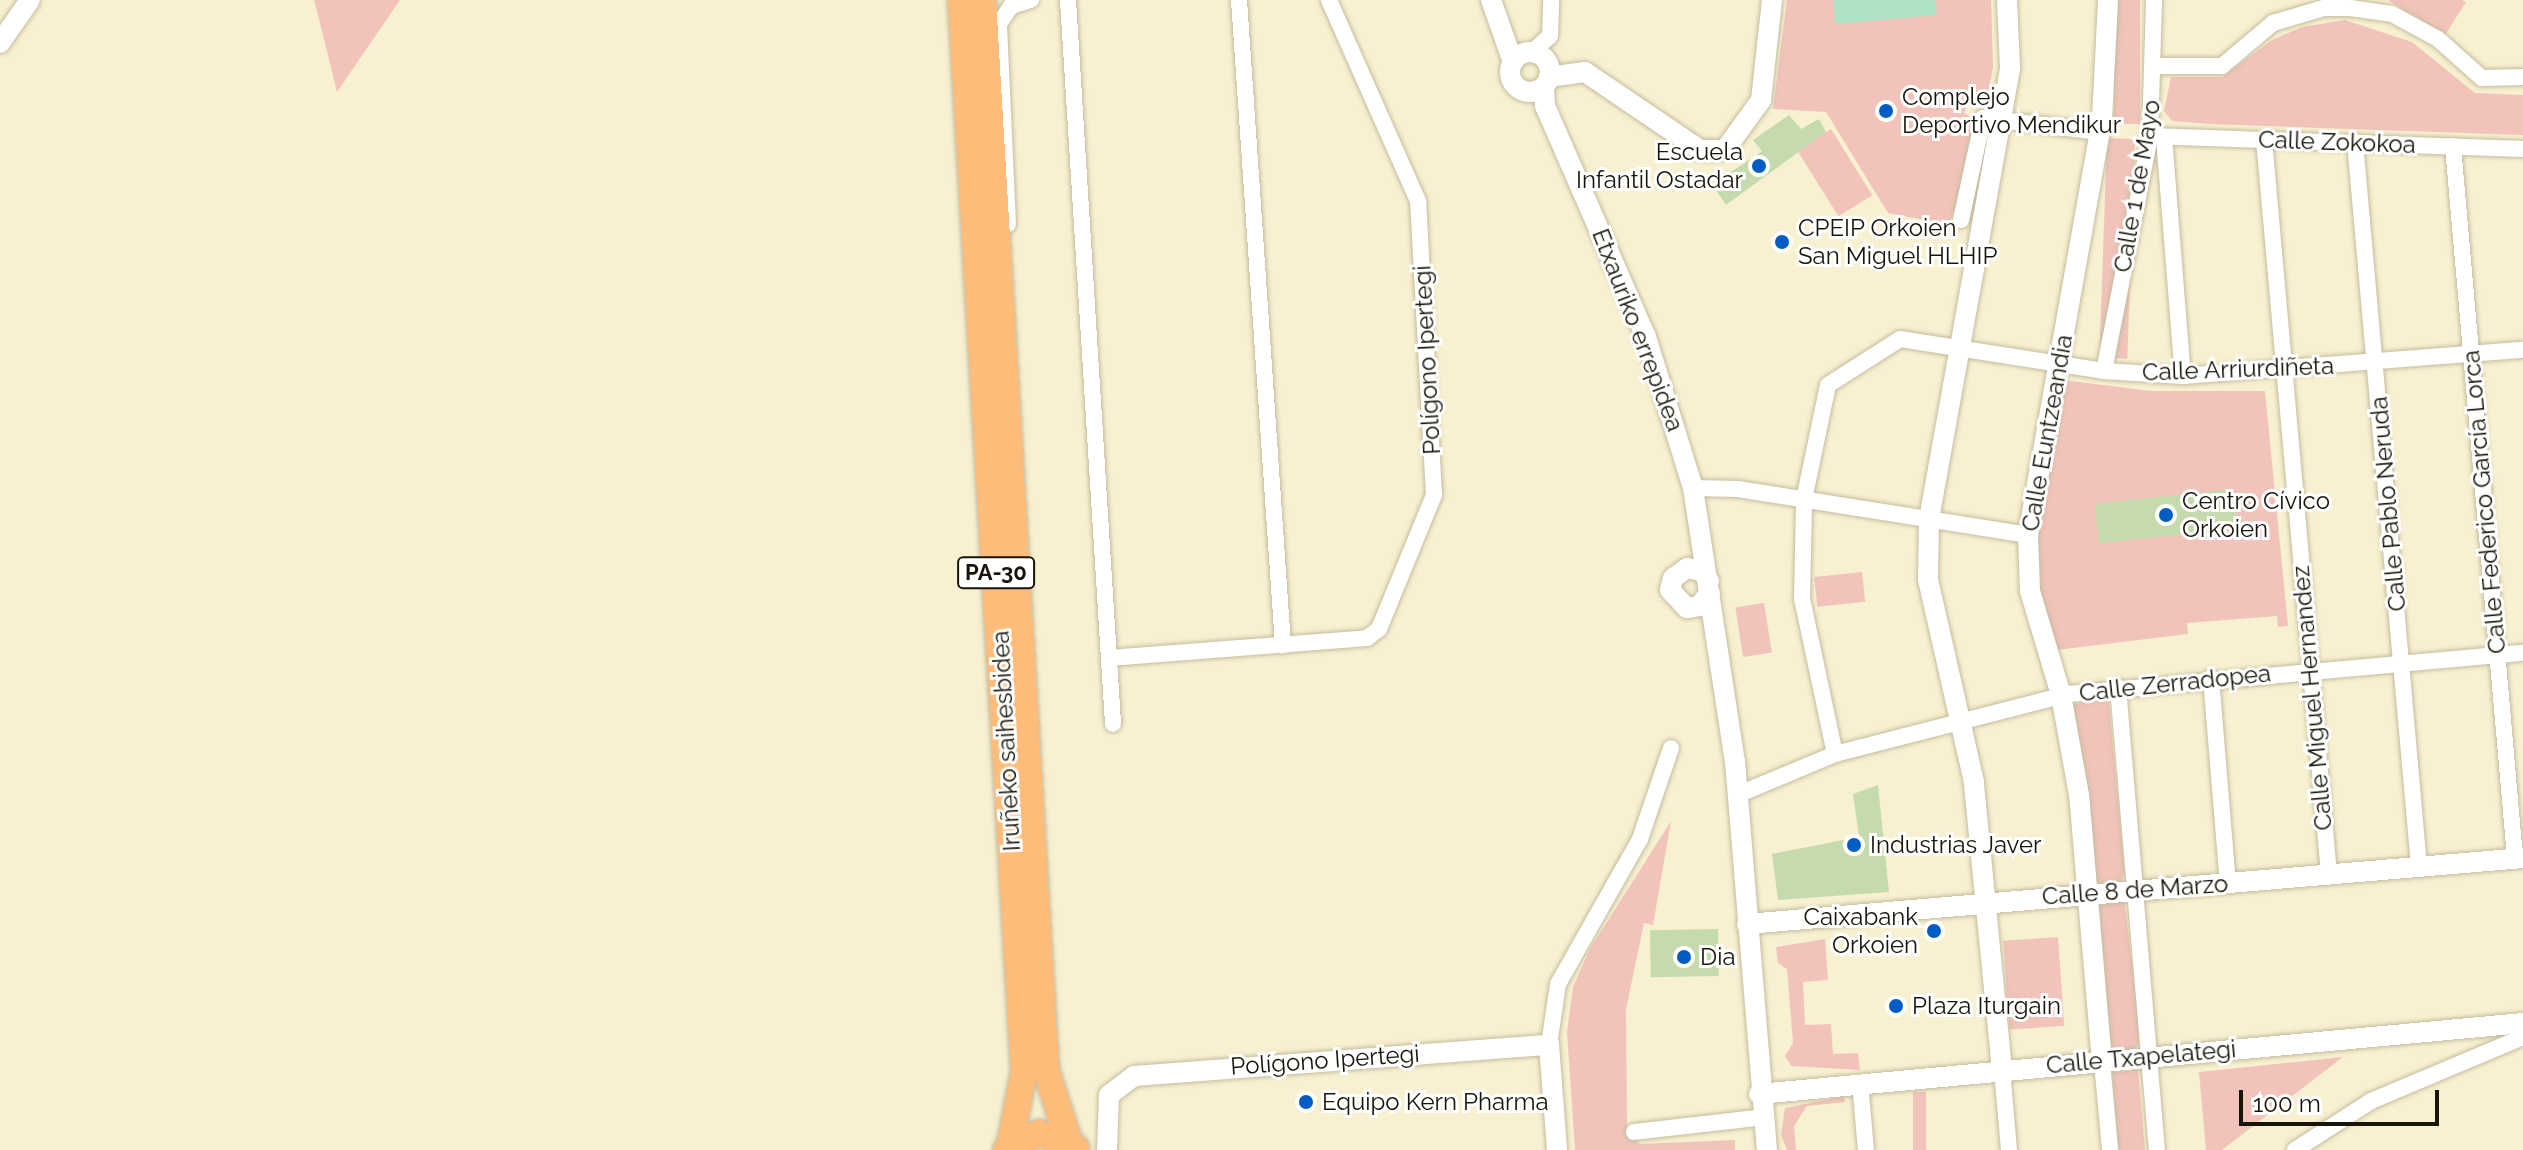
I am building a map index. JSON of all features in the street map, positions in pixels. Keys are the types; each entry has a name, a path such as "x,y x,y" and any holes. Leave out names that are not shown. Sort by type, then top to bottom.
{"highway":[{"name":"Iruñeko saihesbidea","path":"961,0 1024,1071 1008,1148"},
{"name":"Iruñeko saihesbidea","path":"983,0 1046,1070 1079,1147"},
{"name":"PA-30","path":"1008,1148 1039,1133 1079,1147"}],"street":[{"path":"0,43 30,0"},
{"path":"1007,413 1008,182 999,24 1011,6 1031,0"},
{"path":"1068,0 1113,724"},
{"path":"1239,0 1283,646"},
{"name":"Polígono Ipertegi","path":"1109,658 1367,638 1379,629 1434,495 1418,201 1329,0"},
{"path":"1491,0 1524,55 1546,61 1540,85"},
{"path":"1500,0 1524,55"},
{"path":"1551,0 1550,36 1524,55 1512,80 1540,85 1585,72 1700,150 1725,150 1761,100 1772,0"},
{"path":"2007,0 2010,67 1929,519 1931,612 1963,724 1988,901 2009,1150"},
{"name":"Calle Euntzeandia","path":"2108,0 2109,65 2100,132 2028,535 2030,591 2061,695 2089,893 2110,1150"},
{"name":"Calle 1 de Mayo","path":"2104,371 2157,136 2155,1"},
{"path":"2157,66 2222,66 2273,23 2324,8 2350,8 2392,14 2438,39 2482,78 2523,77"},
{"name":"Etxauriko errepidea","path":"1540,85 1545,106 1646,337 1693,488 1717,634 1737,795 1759,1094 1767,1150"},
{"name":"Etxauriko errepidea","path":"1540,85 1644,361 1696,544 1691,567"},
{"path":"1961,220 1980,124 1987,115 2100,132"},
{"path":"2157,136 2183,376"},
{"name":"Calle Zokokoa","path":"2157,136 2523,149"},
{"name":"Calle Miguel Hernandez","path":"2264,139 2282,370 2329,874"},
{"name":"Calle Pablo Neruda","path":"2355,142 2419,866"},
{"name":"Calle Federico García Lorca","path":"2453,146 2519,858"},
{"name":"Calle Arriurdiñeta","path":"1835,754 1802,599 1804,500 1828,385 1900,339 2104,371 2183,376 2523,350"},
{"path":"1693,488 1804,500 2028,535"},
{"path":"1693,608 1710,587 1691,567 1677,572 1670,590 1681,606 1693,608 1717,634"},
{"name":"Calle Zerradopea","path":"1835,754 1963,724 2061,695 2211,678 2523,653"},
{"path":"2211,678 2228,883"},
{"path":"2118,687 2157,1150"},
{"path":"1557,1150 1549,1045 1558,984 1640,839 1671,748"},
{"path":"1737,795 1749,795 1835,754"},
{"name":"Calle 8 de Marzo","path":"1747,924 2519,858"},
{"name":"Calle Txapelategi","path":"1759,1094 2523,1023"},
{"path":"2295,1150 2371,1101 2523,1037"},
{"name":"Polígono Ipertegi","path":"1109,1095 1134,1076 1157,1072 1549,1045"},
{"path":"1860,1083 1866,1150"},
{"name":"Etxauriko errepidea","path":"1756,1150 1759,1094"},
{"path":"1079,1147 1109,1095"},
{"path":"1107,1150 1109,1095"},
{"path":"1634,1132 1757,1118"}],"shaded area":[{"path":"314,0 400,0 337,92 323,35"},
{"name":"Complejo Deportivo Mendikur","path":"1787,0 1991,0 1993,67 1986,105 1968,102 1964,113 1976,120 1960,208 1955,207 1949,225 1888,213 1826,112 1773,109"},
{"path":"1833,0 1935,0 1937,15 1835,24"},
{"path":"2114,0 2140,0 2140,124 2114,124"},
{"path":"2388,0 2462,0 2466,2 2445,35"},
{"path":"2345,20 2412,42 2475,93 2523,95 2523,135 2211,124 2172,121 2164,111 2171,77 2222,77 2272,40 2302,27"},
{"path":"1831,129 1872,195 1838,216 1797,150"},
{"path":"2107,138 2135,139 2127,359 2099,358"},
{"path":"2055,379 2151,391 2265,391 2288,626 2278,627 2277,616 2187,623 2188,634 2048,651 2030,591"},
{"path":"1862,572 1865,602 1817,607 1814,577"},
{"path":"1764,603 1772,652 1743,657 1735,608"},
{"path":"2108,695 2125,873 2119,886 2093,886 2069,706"},
{"path":"1671,821 1653,925 1644,923 1626,1009 1627,1131 1640,1144 1735,1140 1735,1150 1575,1150 1567,1032 1573,987 1590,949"},
{"path":"2124,898 2141,1039 2131,1054 2112,1055 2106,1049 2095,909 2099,902"},
{"path":"2058,937 2064,1026 2009,1030 2003,941"},
{"path":"1825,939 1828,980 1803,982 1805,1025 1831,1024 1833,1054 1858,1053 1860,1070 1791,1066 1785,1056 1793,1043 1787,969 1778,963 1776,947"},
{"path":"2343,1057 2222,1150 2206,1150 2199,1072"},
{"path":"2138,1070 2145,1150 2119,1150 2112,1072"},
{"path":"1913,1092 1926,1092 1926,1150 1913,1150"},
{"path":"1844,1096 1845,1102 1807,1106 1794,1126 1796,1150 1787,1150 1781,1135 1785,1108"}],"building":[{"name":"Escuela Infantil Ostadar","path":"1789,115 1801,129 1819,119 1826,132 1726,205 1714,187 1719,180 1762,151 1753,140"},
{"name":"Centro Cívico Orkoien","path":"2233,489 2237,529 2099,543 2095,504"},
{"name":"Industrias Javer","path":"1878,785 1889,892 1778,900 1772,854 1859,837 1853,794"},
{"name":"Dia","path":"1718,929 1719,976 1651,977 1650,930"}],"place":[{"name":"Complejo Deportivo Mendikur","path":"1886,111"},
{"name":"Escuela Infantil Ostadar","path":"1759,166"},
{"name":"CPEIP Orkoien San Miguel HLHIP","path":"1782,242"},
{"name":"Centro Cívico Orkoien","path":"2166,515"},
{"name":"Industrias Javer","path":"1854,845"},
{"name":"Caixabank Orkoien","path":"1934,931"},
{"name":"Dia","path":"1684,957"},
{"name":"Plaza Iturgain","path":"1896,1006"},
{"name":"Equipo Kern Pharma","path":"1306,1102"}]}
